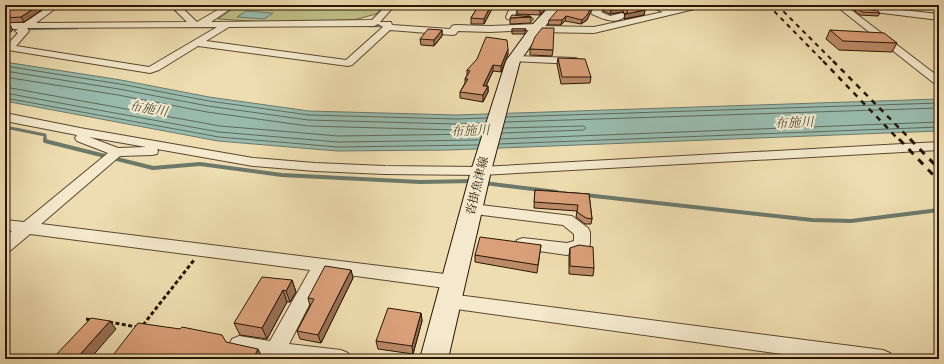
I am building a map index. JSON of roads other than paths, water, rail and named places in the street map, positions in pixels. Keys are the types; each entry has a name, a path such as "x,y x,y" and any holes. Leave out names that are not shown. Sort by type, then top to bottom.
{"main road":[{"name":"沓掛魚津線","path":"434,359 451,292 473,238 472,209 498,109 514,60 539,25 557,5"}],"street":[{"path":"5,43 56,5"},
{"path":"174,5 198,24"},
{"path":"198,24 232,5"},
{"path":"374,24 391,5"},
{"path":"515,5 510,17 539,25"},
{"path":"592,5 601,7 595,12 609,19 622,16 638,20"},
{"path":"650,5 670,12"},
{"path":"5,26 23,29 198,24 388,24 388,27 453,32 455,28 490,29 539,25 594,30 700,5"},
{"path":"840,5 939,17"},
{"path":"840,5 939,82"},
{"path":"23,29 25,31 10,47 11,48 150,70 226,25"},
{"path":"197,43 348,63 388,27"},
{"path":"514,60 584,61"},
{"path":"5,117 80,132 253,162 315,167 385,170 481,171 939,146"},
{"path":"80,132 79,136 91,143 117,152 159,151 174,148"},
{"path":"5,246 117,152"},
{"path":"472,209 567,220 582,232 582,244 567,249 512,242"},
{"path":"5,225 321,265 451,292 883,359"},
{"path":"275,351 321,265"},
{"path":"240,346 316,358 342,359"}],"water":[{"path":"246,11 273,13 264,19 237,17"},
{"name":"布施川","path":"5,62 121,80 209,97 309,111 456,115 939,99 939,131 449,150 337,151 218,141 5,101"}],"waterway":[{"path":"5,6 20,5"},
{"path":"169,5 181,15"},
{"path":"694,9 713,5"},
{"path":"369,26 385,26"},
{"path":"23,29 77,28"},
{"path":"5,127 45,135 45,141 153,168 200,164 282,175 420,182 474,181"},
{"path":"484,183 557,192"},
{"path":"585,195 812,220 851,221 939,210"}],"railway":[{"path":"768,5 824,62"},
{"path":"777,5 833,61"},
{"path":"823,61 899,140"},
{"path":"833,61 911,140"},
{"path":"899,139 939,181"},
{"path":"910,139 939,169"}]}
